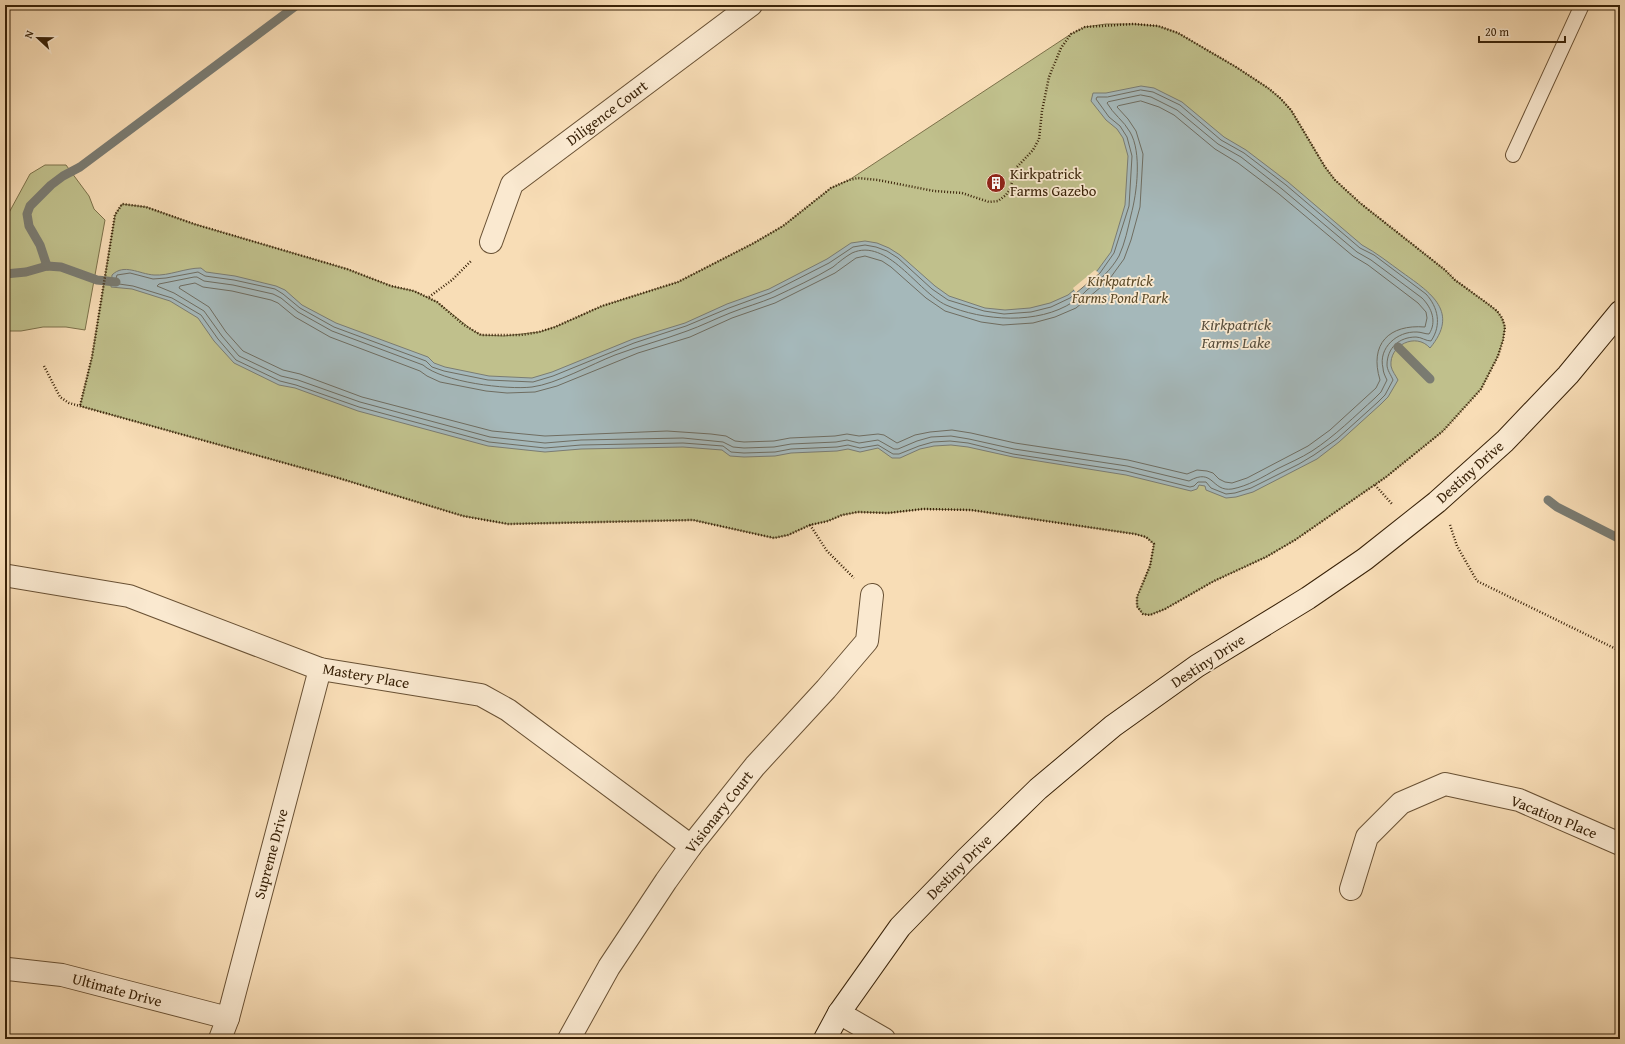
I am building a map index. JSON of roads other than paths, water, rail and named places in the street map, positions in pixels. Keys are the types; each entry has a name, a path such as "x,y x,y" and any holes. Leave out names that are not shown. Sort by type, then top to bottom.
{"street":[{"name":"Diligence Court","path":"491,242 512,184 751,5"},
{"name":"Destiny Drive","path":"825,1039 839,1013 900,927 1038,789 1120,721 1197,666 1321,589 1365,559 1437,502 1505,441 1568,375 1620,312"},
{"name":"Mastery Place","path":"5,577 9,576 129,596 320,669 481,695 508,710 691,846"},
{"name":"Visionary Court","path":"569,1039 609,967 691,846 755,766 868,641 872,595"},
{"name":"Supreme Drive","path":"220,1039 228,1018 320,669"},
{"name":"Vacation Place","path":"1352,889 1367,837 1401,803 1445,784 1519,800 1620,844"},
{"name":"Ultimate Drive","path":"5,970 8,969 62,975 228,1018"},
{"path":"839,1013 884,1039"}],"lane":[{"path":"1513,155 1582,5"}],"water":[{"name":"Kirkpatrick Farms Lake","path":"1141,86 1154,88 1182,102 1224,137 1246,150 1288,182 1362,245 1383,258 1423,288 1438,304 1442,314 1442,324 1439,335 1430,348 1424,343 1411,341 1404,343 1394,352 1391,366 1398,380 1388,397 1339,442 1317,459 1253,492 1236,497 1226,498 1206,490 1205,486 1199,485 1197,489 1191,491 1126,475 1013,457 968,447 951,445 920,449 900,458 892,458 878,448 860,452 848,449 837,451 791,453 775,456 744,457 730,456 722,450 683,447 581,449 545,452 488,446 358,411 295,388 279,385 234,363 214,341 198,318 170,301 132,289 111,287 112,275 122,270 127,269 160,275 201,268 206,272 235,276 276,286 285,290 302,305 336,323 428,357 434,363 445,367 489,376 532,378 552,372 633,339 685,323 727,304 769,289 827,259 851,243 865,241 877,243 900,255 935,286 949,296 985,308 1005,310 1030,308 1050,303 1068,295 1097,271 1111,252 1125,205 1128,156 1123,138 1117,129 1106,120 1091,101 1093,93 1106,93"}],"waterway":[{"path":"47,266 40,245 29,226 27,214 30,206 51,185 63,176 80,167 297,5"},
{"path":"5,274 26,272 47,266 61,267 97,280 116,282"},
{"path":"1398,347 1430,379"},
{"path":"1548,500 1557,507 1620,539"}],"place":[{"name":"Kirkpatrick Farms Gazebo","path":"996,183"}],"park label":[{"name":"Kirkpatrick Farms Pond Park","path":"1120,290"}]}
